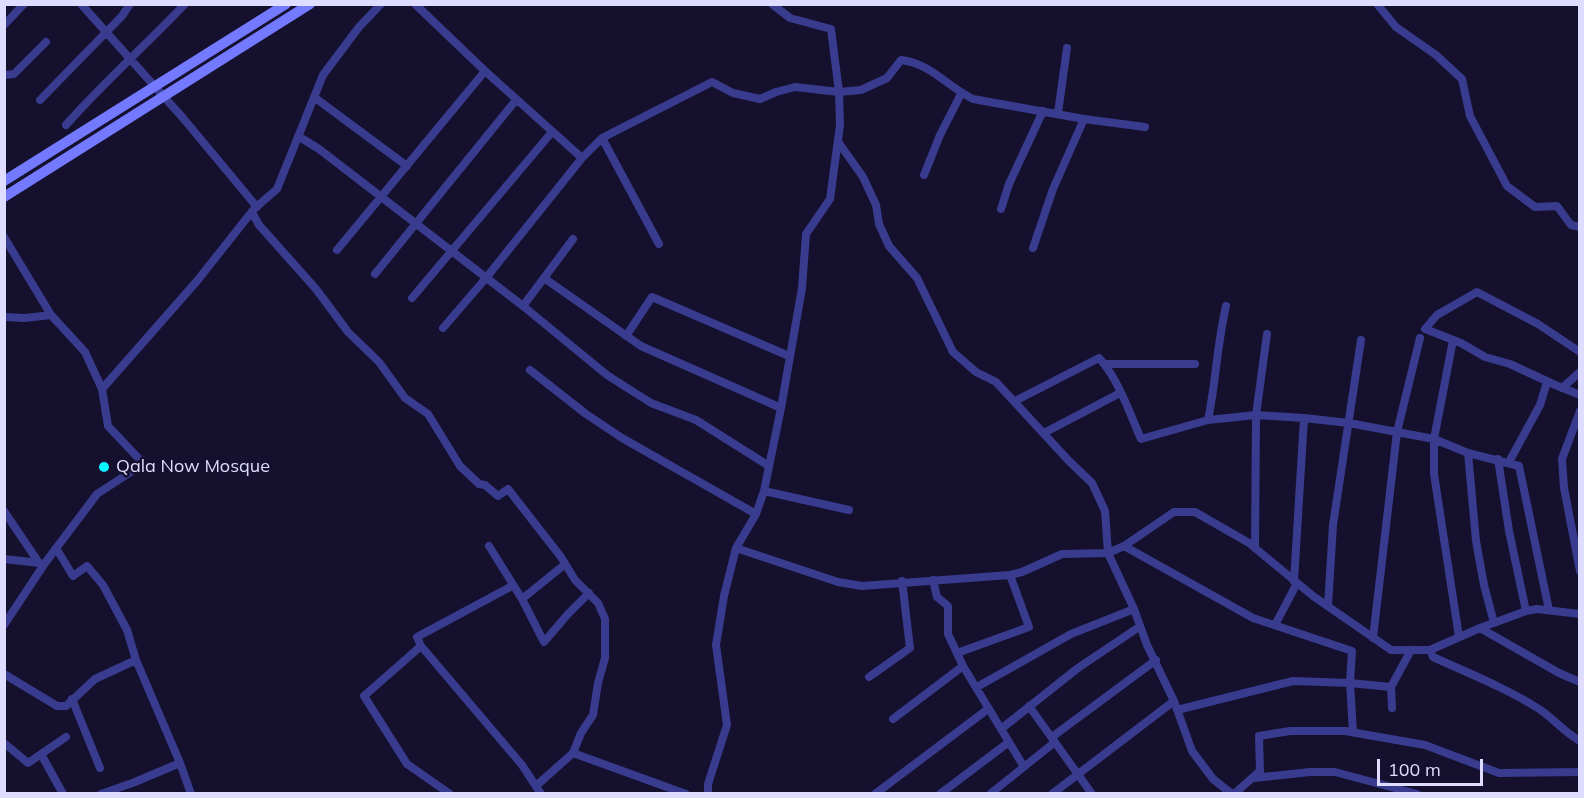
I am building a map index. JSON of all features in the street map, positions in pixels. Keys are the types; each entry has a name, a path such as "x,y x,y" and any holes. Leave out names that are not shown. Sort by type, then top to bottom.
{"main road":[{"path":"4,181 286,4"},
{"path":"4,197 310,4"}],"street":[{"path":"4,25 24,4"},
{"path":"81,4 219,159 254,209 259,225 316,289 348,332 379,362 405,398 428,414 460,466 479,484 485,485 498,496 508,489 561,557 575,580 598,603 605,619 605,658 593,715 581,733 573,753 538,790 522,765 421,646 417,638 512,586"},
{"path":"40,100 130,4"},
{"path":"66,126 91,97 131,60 185,4"},
{"path":"102,389 197,281 254,209 277,189 323,75 359,27 381,4"},
{"path":"415,4 485,72 582,158"},
{"path":"708,794 708,784 727,725 716,645 724,596 736,548 756,514 764,491 802,288 806,234 830,199 839,143 839,92 831,29 790,18 772,4"},
{"path":"1377,4 1396,27 1436,55 1462,79 1470,116 1507,186 1535,207 1557,206 1571,225 1580,228"},
{"path":"4,75 14,74 46,42"},
{"path":"1058,113 1067,48"},
{"path":"443,328 582,158 602,138 712,82 733,93 760,99 795,87 839,92 861,90 887,78 901,60 915,62 947,81 961,94 973,99 1084,119 1145,127"},
{"path":"337,250 485,72"},
{"path":"924,176 940,135 961,94"},
{"path":"314,97 407,166"},
{"path":"375,273 516,100"},
{"path":"1001,209 1009,184 1043,111"},
{"path":"1033,248 1053,189 1084,119"},
{"path":"412,298 552,132"},
{"path":"298,136 319,149 523,306 607,375 651,403 696,420 769,466"},
{"path":"602,138 659,244"},
{"path":"839,143 863,177 876,205 879,224 889,246 916,278 953,352 976,372 996,382 1092,483 1105,511 1108,553 1134,609 1139,627 1174,701 1196,757 1213,779 1233,794 1260,771 1259,736 1290,731 1353,732 1425,745 1499,772 1580,772"},
{"path":"4,237 51,315 85,352 102,389 108,426 142,462 140,466 97,494 42,563 4,625"},
{"path":"523,306 573,240"},
{"path":"544,278 641,346 781,408"},
{"path":"1580,352 1538,324 1477,292 1437,315 1425,329 1453,340 1485,357 1510,364 1580,395"},
{"path":"626,336 652,297 789,356"},
{"path":"1208,420 1226,306"},
{"path":"4,317 25,318 51,315"},
{"path":"1255,548 1256,415 1267,334"},
{"path":"1372,638 1397,432 1420,338"},
{"path":"1328,606 1333,525 1361,340"},
{"path":"1453,340 1434,439 1434,474 1459,637"},
{"path":"1015,401 1099,358 1120,393 1141,439 1208,420 1256,415 1349,423 1434,439 1468,453 1509,462 1519,466 1549,610"},
{"path":"1104,363 1195,364"},
{"path":"530,370 613,432 756,514"},
{"path":"1562,388 1580,372"},
{"path":"1509,462 1540,405 1547,382"},
{"path":"1044,434 1120,393"},
{"path":"1580,411 1562,459 1564,489 1580,571"},
{"path":"1275,625 1296,582 1304,418"},
{"path":"1468,453 1476,541 1494,623"},
{"path":"1498,459 1509,531 1526,611"},
{"path":"764,491 849,510"},
{"path":"4,511 42,563"},
{"path":"736,548 838,582 862,586 1010,575 1062,554 1108,553 1124,546 1174,512 1195,512 1255,548 1296,582 1391,650 1430,650 1526,611 1537,609 1580,614"},
{"path":"489,546 522,599 544,642 589,593"},
{"path":"1124,546 1253,618 1352,651 1350,683 1353,732"},
{"path":"56,548 73,576 87,566 103,585 127,630 136,660 180,763 189,793"},
{"path":"4,559 42,563"},
{"path":"522,599 564,565"},
{"path":"957,653 1029,627 1010,575"},
{"path":"933,580 937,597 948,606 948,634 963,666 1024,767"},
{"path":"869,677 910,648 902,582"},
{"path":"977,687 1071,634 1134,609"},
{"path":"1001,729 1078,668 1139,627"},
{"path":"1480,628 1559,673 1580,682"},
{"path":"421,646 364,696 407,764 449,793"},
{"path":"1392,708 1391,687 1411,650"},
{"path":"1430,650 1433,657 1480,678 1540,710 1558,727 1580,741"},
{"path":"4,674 57,706 66,706 95,679 136,660"},
{"path":"990,794 1053,740 1156,660"},
{"path":"894,720 963,666"},
{"path":"1177,710 1293,681 1391,687"},
{"path":"72,699 100,768"},
{"path":"1052,794 1174,701"},
{"path":"1029,706 1092,794"},
{"path":"875,794 988,709"},
{"path":"4,743 28,764 66,737"},
{"path":"940,794 1009,742"},
{"path":"573,753 686,794"},
{"path":"41,754 63,794"},
{"path":"101,794 135,783 180,763"},
{"path":"1252,778 1310,772 1335,772 1412,793"}],"place":[{"name":"Qala Now Mosque","path":"104,467"}]}
